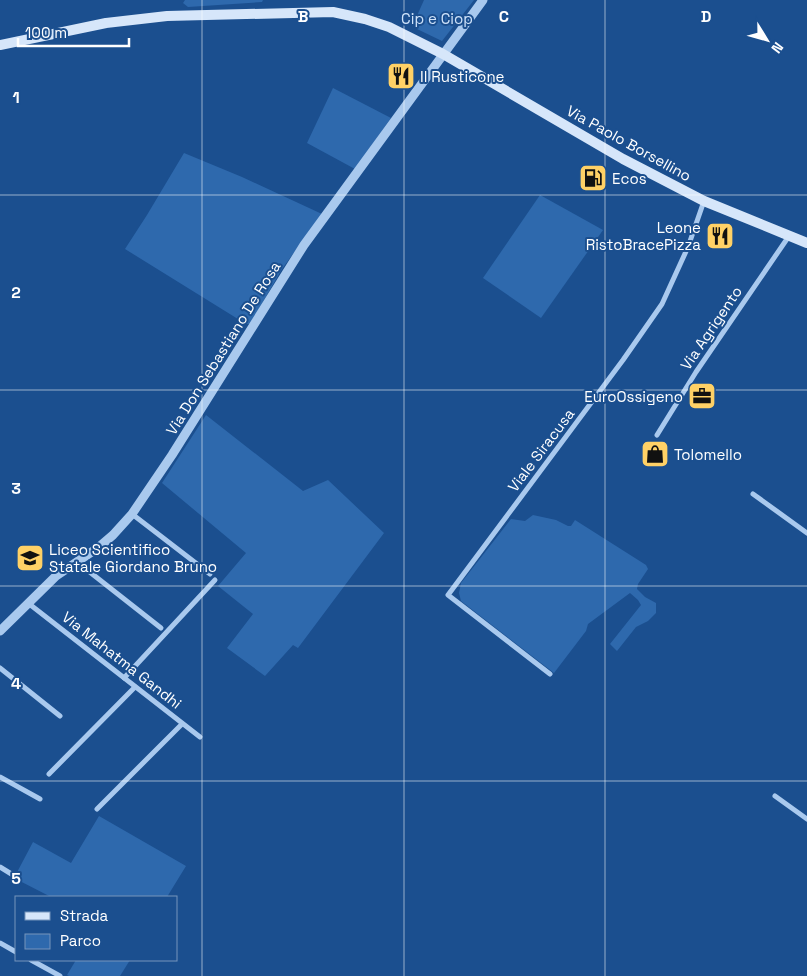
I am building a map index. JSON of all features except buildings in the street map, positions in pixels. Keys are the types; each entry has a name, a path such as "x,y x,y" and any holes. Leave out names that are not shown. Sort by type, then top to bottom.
{"main road":[{"name":"Via Paolo Borsellino","path":"1,47 106,23 167,16 333,12 365,19 389,27 443,54 623,159 704,201 807,243"}],"street":[{"name":"Via Don Sebastiano De Rosa","path":"0,631 56,576 113,535 132,514 172,455 304,245 483,0"},
{"name":"Viale Siracusa","path":"550,674 448,595 623,360 662,304 688,247 704,201"},
{"name":"Via Agrigento","path":"657,435 696,372 789,236"},
{"path":"753,494 807,533"},
{"path":"132,514 210,574"},
{"path":"77,562 161,628"},
{"path":"124,678 214,580"},
{"name":"Via Mahatma Gandhi","path":"28,603 200,737"},
{"path":"0,668 60,716"},
{"path":"49,774 135,687"},
{"path":"97,809 182,724"},
{"path":"0,777 40,799"},
{"path":"775,796 807,820"},
{"path":"0,867 13,875"},
{"path":"0,943 15,951"},
{"path":"33,961 57,975"}],"green space":[{"path":"185,0 263,0 262,2 188,7 183,3"},
{"name":"Cip e Ciop","path":"424,0 474,0 442,41 417,29 416,18"},
{"path":"333,88 391,118 355,169 307,143"},
{"path":"184,153 322,214 282,269 250,324 246,324 125,249"},
{"path":"540,195 603,230 541,318 483,278"},
{"path":"206,415 303,491 328,480 384,533 298,648 293,645 265,676 227,648 253,614 218,586 246,553 162,483"},
{"path":"533,515 556,520 568,526 571,526 575,520 646,565 648,569 638,584 637,589 645,597 656,603 656,613 648,621 636,627 617,651 610,644 641,605 630,593 588,624 586,631 554,673 461,601 459,593 461,583 511,519 525,521"},
{"path":"99,816 186,866 168,896 49,896 14,878 33,842 71,863"},
{"path":"75,961 129,961 120,976 67,975"}],"place":[{"name":"Il Rusticone","path":"401,76"},
{"name":"Ecos","path":"593,178"},
{"name":"Leone RistoBracePizza","path":"720,236"},
{"name":"EuroOssigeno","path":"702,396"},
{"name":"Tolomello","path":"655,454"},
{"name":"Liceo Scientifico Statale Giordano Bruno","path":"30,558"}]}
